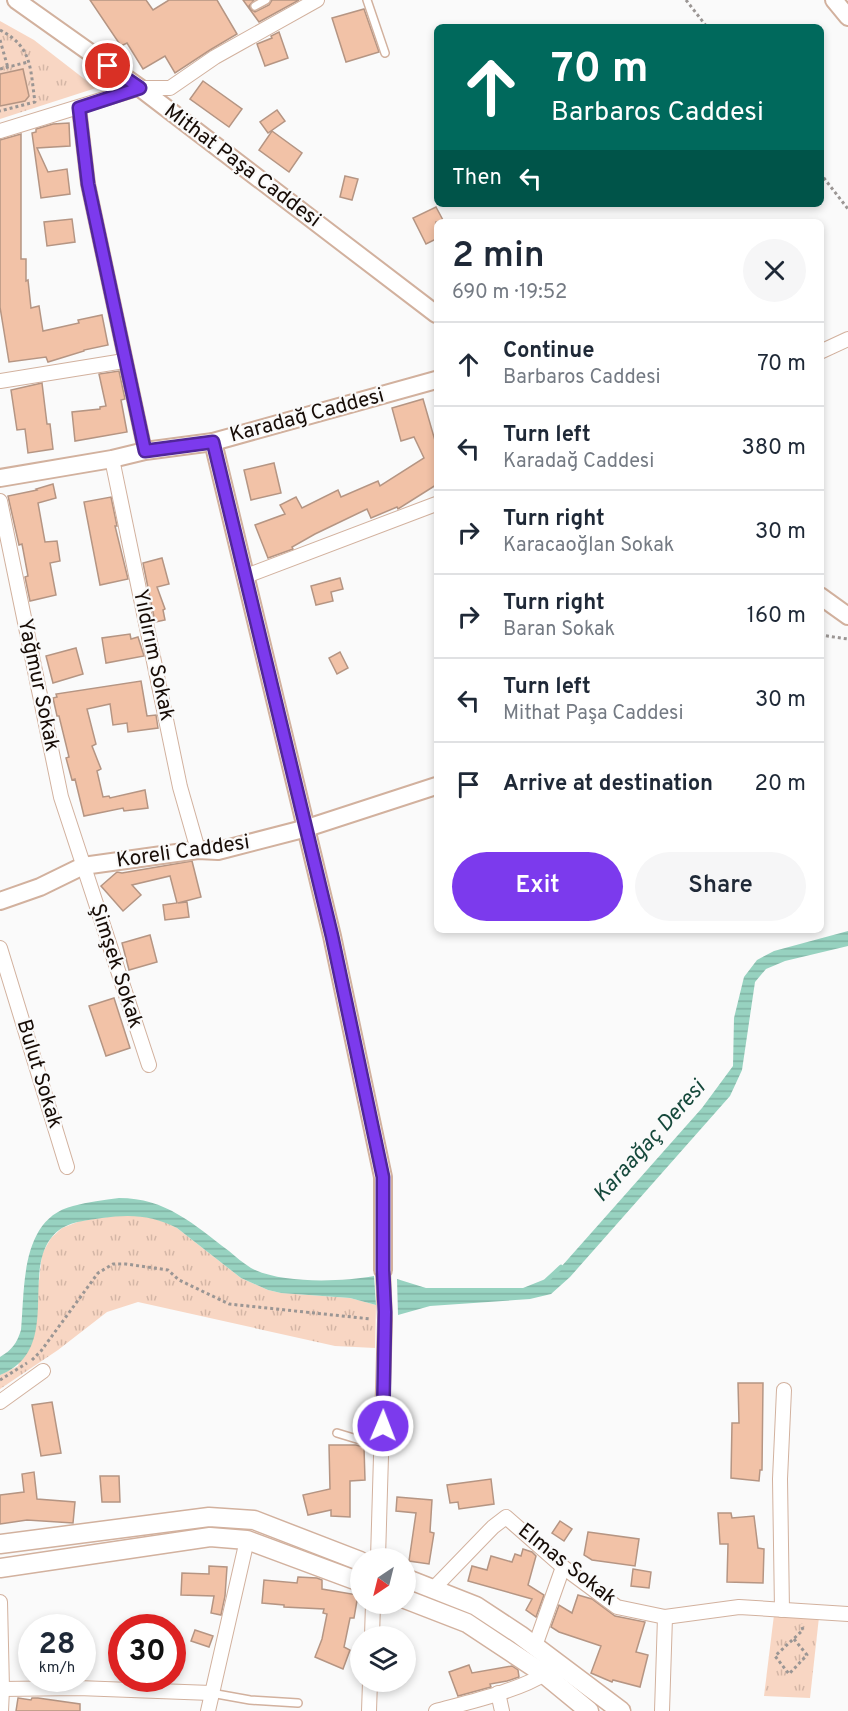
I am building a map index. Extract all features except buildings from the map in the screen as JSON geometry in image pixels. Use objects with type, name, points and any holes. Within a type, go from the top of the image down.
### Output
[{"type":"main road","points":[[0,1544],[209,1517],[254,1520],[350,1557]]},
{"type":"main road","points":[[0,1568],[210,1537],[247,1540],[350,1578]]},
{"type":"main road","points":[[416,1582],[476,1606],[536,1646],[621,1711]]},
{"type":"main road","points":[[416,1603],[467,1623],[544,1674],[589,1711]]},
{"type":"street","name":"Mithat Paşa Caddesi","points":[[16,0],[140,88],[434,312]]},
{"type":"street","points":[[0,131],[140,88],[170,88],[298,5],[317,0]]},
{"type":"street","points":[[834,0],[848,17]]},
{"type":"street","points":[[79,108],[88,184],[145,451]]},
{"type":"street","points":[[824,349],[848,339]]},
{"type":"street","points":[[0,381],[124,361]]},
{"type":"street","name":"Karadağ Caddesi","points":[[0,478],[112,459],[145,451],[213,442],[434,381]]},
{"type":"street","points":[[213,442],[332,936],[383,1177],[385,1316],[378,1548]]},
{"type":"street","name":"Yıldırım Sokak","points":[[112,459],[180,787],[198,850]]},
{"type":"street","name":"Yağmur Sokak","points":[[0,501],[61,797],[83,866]]},
{"type":"street","points":[[246,576],[434,505]]},
{"type":"street","points":[[824,599],[848,616]]},
{"type":"street","name":"Koreli Caddesi","points":[[0,901],[40,887],[83,866],[198,850],[218,851],[307,828],[434,787]]},
{"type":"street","name":"Şimşek Sokak","points":[[83,866],[149,1065]]},
{"type":"street","name":"Bulut Sokak","points":[[0,948],[67,1167]]},
{"type":"street","points":[[0,1402],[43,1371]]},
{"type":"street","points":[[782,1610],[780,1479],[784,1390]]},
{"type":"street","name":"Elmas Sokak","points":[[433,1589],[493,1527],[506,1517],[563,1567],[617,1607],[665,1617],[739,1608],[848,1614]]},
{"type":"street","points":[[208,1711],[247,1540]]},
{"type":"street","points":[[536,1646],[563,1567]]},
{"type":"street","points":[[0,1602],[1,1711]]},
{"type":"street","points":[[662,1711],[665,1617]]},
{"type":"street","points":[[436,1711],[498,1693],[544,1674]]},
{"type":"street","points":[[2,1689],[78,1688],[211,1693]]},
{"type":"street","points":[[369,1711],[370,1692]]},
{"type":"street","points":[[498,1693],[502,1711]]},
{"type":"lane","points":[[255,6],[266,0]]},
{"type":"lane","points":[[367,0],[385,53]]},
{"type":"lane","points":[[337,1434],[383,1447]]},
{"type":"lane","points":[[211,1693],[250,1700],[298,1703]]},
{"type":"path","points":[[686,0],[704,24]]},
{"type":"path","points":[[0,30],[22,46],[28,62],[35,102],[0,111]]},
{"type":"path","points":[[0,40],[8,68]]},
{"type":"path","points":[[0,69],[28,62]]},
{"type":"path","points":[[824,178],[848,209]]},
{"type":"path","points":[[824,636],[848,639]]},
{"type":"path","points":[[0,1380],[32,1360],[41,1351],[98,1273],[112,1264],[168,1270],[179,1280],[229,1304],[385,1316]]},
{"type":"path","points":[[794,1639],[807,1655],[789,1674],[775,1656],[803,1630],[798,1611]]},
{"type":"green space","points":[[0,21],[34,40],[96,88],[0,119]]},
{"type":"green space","points":[[121,1215],[150,1218],[177,1228],[241,1278],[268,1290],[350,1298],[376,1305],[375,1348],[335,1346],[138,1302],[107,1312],[58,1350],[0,1389],[0,1375],[18,1366],[39,1281],[42,1254],[51,1238],[62,1228],[80,1221]]},
{"type":"green space","points":[[774,1615],[819,1617],[810,1698],[764,1696]]},
{"type":"shaded area","points":[[848,931],[848,946],[785,961],[766,969],[755,982],[742,1070],[730,1096],[570,1277],[551,1294],[530,1299],[430,1306],[398,1315],[397,1279],[426,1288],[523,1288],[553,1276],[702,1108],[733,1066],[734,1018],[744,977],[757,960],[774,951]]},
{"type":"shaded area","points":[[119,1198],[151,1202],[178,1214],[248,1266],[264,1273],[278,1277],[311,1280],[345,1280],[374,1276],[376,1305],[350,1298],[268,1290],[241,1278],[177,1228],[159,1220],[122,1216],[82,1221],[62,1228],[48,1242],[41,1261],[37,1325],[31,1345],[20,1362],[0,1375],[0,1357],[14,1346],[21,1330],[25,1276],[34,1240],[43,1225],[56,1213],[73,1206]]},
{"type":"waterway","name":"Karaağaç Deresi","points":[[547,1280],[561,1267]]},
{"type":"route","points":[[108,66],[140,88],[79,108],[88,184],[145,451],[213,442],[332,936],[383,1177],[385,1312],[383,1426]]}]
